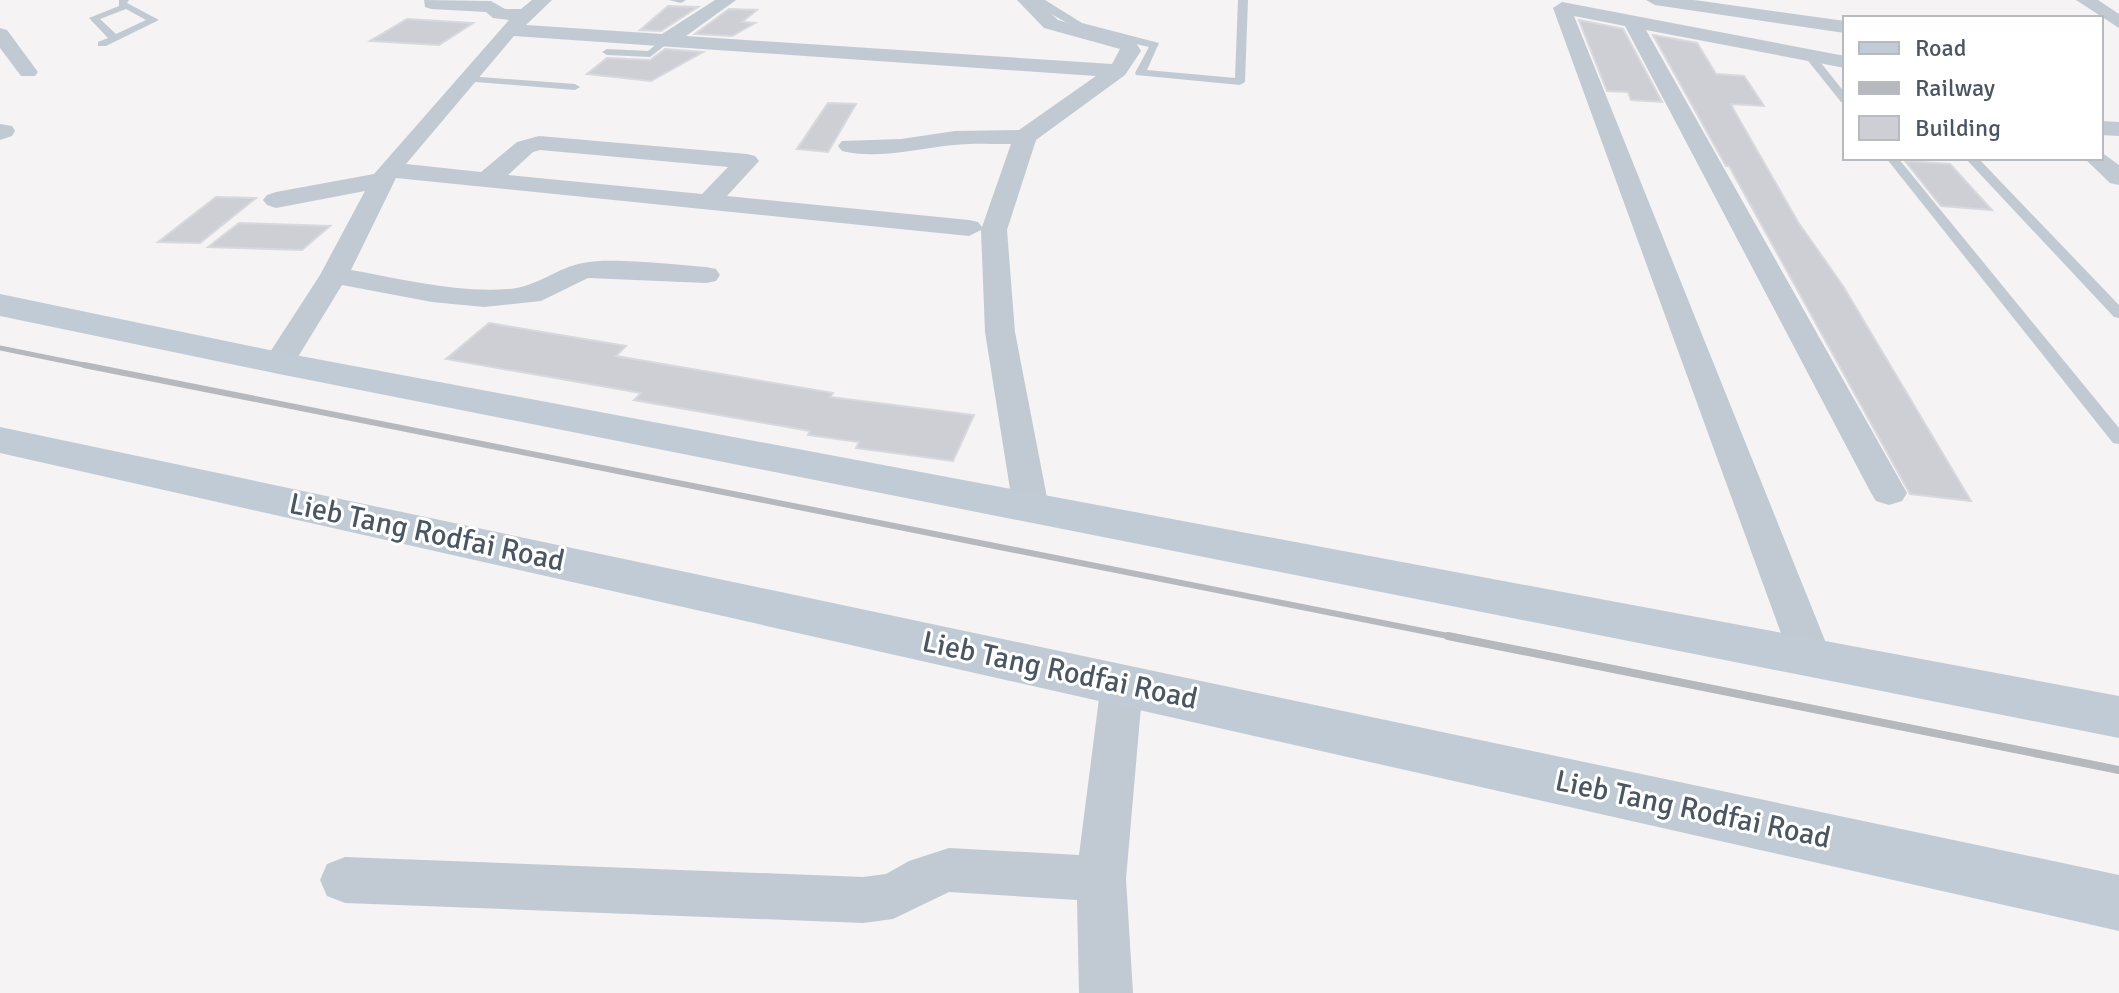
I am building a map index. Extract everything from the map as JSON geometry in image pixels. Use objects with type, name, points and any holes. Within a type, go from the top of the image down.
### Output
[{"type":"street","points":[[667,40],[727,0]]},
{"type":"street","points":[[1026,0],[1051,24],[1128,45],[1131,51],[1118,71],[1025,137],[994,230],[1000,332],[1031,508]]},
{"type":"street","points":[[1655,0],[1843,27]]},
{"type":"street","points":[[2085,0],[2119,22]]},
{"type":"street","points":[[431,3],[491,7],[500,14],[526,15],[667,40],[1118,71]]},
{"type":"street","points":[[1563,4],[1632,21],[1843,62]]},
{"type":"street","points":[[1563,4],[1811,658]]},
{"type":"street","points":[[279,363],[334,275],[385,175],[526,15]]},
{"type":"street","points":[[1632,21],[1889,493]]},
{"type":"street","points":[[0,34],[28,72]]},
{"type":"street","points":[[850,146],[901,146],[955,138],[1025,137]]},
{"type":"street","points":[[488,179],[525,147],[539,143],[747,161],[710,200]]},
{"type":"street","points":[[2098,160],[2119,178]]},
{"type":"street","points":[[276,200],[385,175],[488,179],[969,228]]},
{"type":"street","points":[[334,275],[456,295],[500,297],[543,291],[575,272],[587,270],[706,275]]},
{"type":"street","points":[[0,305],[279,363],[2119,717]]},
{"type":"street","name":"Lieb Tang Rodfai Road","points":[[0,440],[2119,903]]},
{"type":"street","points":[[1106,993],[1101,879],[1122,683]]},
{"type":"street","points":[[345,880],[863,900],[893,896],[927,877],[949,870],[1101,879]]},
{"type":"lane","points":[[674,0],[681,0]]},
{"type":"lane","points":[[1040,0],[1049,10],[1082,27],[1155,45],[1140,73],[1240,82],[1243,0]]},
{"type":"lane","points":[[102,44],[154,20],[154,18],[125,3],[94,18],[114,38]]},
{"type":"lane","points":[[607,52],[650,54],[667,40]]},
{"type":"lane","points":[[1809,55],[1843,98]]},
{"type":"lane","points":[[467,79],[575,87]]},
{"type":"lane","points":[[1894,160],[2119,439]]},
{"type":"lane","points":[[1973,160],[2119,314]]},
{"type":"building","points":[[668,6],[698,7],[661,31],[640,30]]},
{"type":"building","points":[[729,9],[757,10],[742,22],[755,23],[732,36],[695,34]]},
{"type":"building","points":[[407,19],[473,23],[439,45],[370,41]]},
{"type":"building","points":[[1579,20],[1623,29],[1662,102],[1631,100],[1628,92],[1607,91]]},
{"type":"building","points":[[1653,35],[1697,43],[1716,74],[1744,76],[1764,106],[1731,104],[1735,112],[1798,222],[1843,286],[1971,501],[1910,494]]},
{"type":"building","points":[[665,49],[703,52],[651,81],[587,74],[607,58],[650,60]]},
{"type":"building","points":[[828,103],[856,104],[828,152],[797,149]]},
{"type":"building","points":[[1905,161],[1950,164],[1992,210],[1941,206]]},
{"type":"building","points":[[216,197],[256,198],[200,243],[158,242]]},
{"type":"building","points":[[239,223],[330,226],[302,250],[208,247]]},
{"type":"building","points":[[489,323],[626,346],[616,356],[833,393],[830,397],[974,415],[953,461],[856,448],[859,442],[808,435],[810,431],[634,400],[641,393],[446,359]]},
{"type":"railway","points":[[0,348],[90,366]]},
{"type":"railway","points":[[84,365],[90,366]]},
{"type":"railway","points":[[90,366],[1458,638]]},
{"type":"railway","points":[[1448,636],[2119,770]]}]
